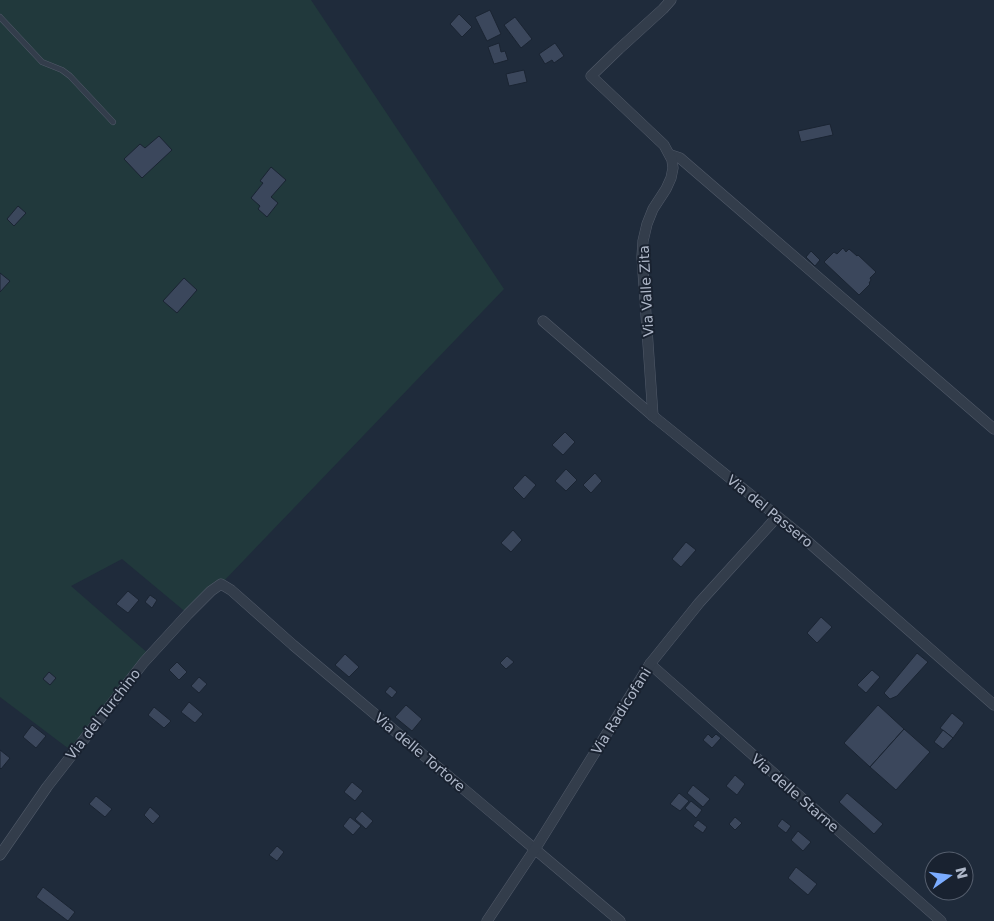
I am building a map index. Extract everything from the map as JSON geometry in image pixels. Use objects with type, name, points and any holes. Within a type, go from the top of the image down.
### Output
[{"type":"street","points":[[670,0],[663,9],[591,76],[664,145],[671,156],[680,158],[994,429]]},
{"type":"street","name":"Via Valle Zita","points":[[653,416],[642,257],[643,241],[653,209],[671,178],[673,168],[671,156]]},
{"type":"street","name":"Via del Passero","points":[[543,321],[653,416],[777,516],[994,705]]},
{"type":"street","name":"Via Radicofani","points":[[487,921],[535,849],[650,664],[699,603],[777,516]]},
{"type":"street","name":"Via delle Tortore","points":[[221,584],[231,590],[294,646],[620,921]]},
{"type":"street","name":"Via del Turchino","points":[[0,856],[46,786],[144,662],[194,608],[221,584]]},
{"type":"street","name":"Via delle Starne","points":[[650,664],[941,921]]},
{"type":"lane","points":[[0,17],[37,58],[70,76],[113,122]]},
{"type":"green space","points":[[0,0],[311,0],[504,289],[221,584],[188,614],[122,559],[71,586],[150,655],[73,752],[0,697]]},
{"type":"building","points":[[490,10],[501,34],[487,41],[475,17]]},
{"type":"building","points":[[459,14],[472,27],[462,37],[450,24]]},
{"type":"building","points":[[515,17],[532,39],[521,48],[504,25]]},
{"type":"building","points":[[499,43],[501,52],[505,51],[508,60],[494,64],[488,47]]},
{"type":"building","points":[[555,43],[564,56],[554,63],[552,60],[545,64],[539,54]]},
{"type":"building","points":[[524,70],[527,82],[509,86],[506,74]]},
{"type":"building","points":[[830,124],[833,135],[801,142],[798,131]]},
{"type":"building","points":[[159,136],[172,150],[142,178],[124,159],[140,144],[145,148]]},
{"type":"building","points":[[271,167],[286,180],[271,197],[278,203],[267,217],[258,209],[260,206],[251,198],[263,183],[260,181]]},
{"type":"building","points":[[18,206],[26,213],[14,226],[7,219]]},
{"type":"building","points":[[843,248],[846,252],[849,249],[858,255],[876,272],[870,278],[870,284],[859,295],[824,262],[834,252],[837,254]]},
{"type":"building","points":[[811,251],[820,260],[815,266],[806,257]]},
{"type":"building","points":[[0,273],[10,281],[0,292]]},
{"type":"building","points":[[184,278],[197,290],[177,313],[163,301]]},
{"type":"building","points":[[565,432],[575,442],[563,455],[552,445]]},
{"type":"building","points":[[566,469],[577,480],[566,491],[555,481]]},
{"type":"building","points":[[595,473],[602,481],[591,493],[583,485]]},
{"type":"building","points":[[525,475],[536,485],[524,499],[513,488]]},
{"type":"building","points":[[513,530],[522,540],[511,552],[501,543]]},
{"type":"building","points":[[686,542],[696,550],[681,567],[672,559]]},
{"type":"building","points":[[128,591],[139,600],[128,613],[116,604]]},
{"type":"building","points":[[150,595],[157,600],[152,608],[145,602]]},
{"type":"building","points":[[821,617],[832,627],[817,643],[807,633]]},
{"type":"building","points":[[917,653],[928,662],[897,696],[890,699],[884,693]]},
{"type":"building","points":[[345,654],[359,667],[349,677],[335,665]]},
{"type":"building","points":[[507,656],[514,662],[506,669],[500,663]]},
{"type":"building","points":[[177,662],[187,672],[179,680],[169,670]]},
{"type":"building","points":[[872,670],[880,677],[866,693],[857,685]]},
{"type":"building","points":[[49,672],[56,678],[50,685],[43,679]]},
{"type":"building","points":[[199,677],[207,684],[199,693],[191,686]]},
{"type":"building","points":[[390,686],[397,692],[392,698],[385,692]]},
{"type":"building","points":[[189,702],[203,714],[195,723],[181,712]]},
{"type":"building","points":[[406,705],[422,719],[412,731],[395,717]]},
{"type":"building","points":[[878,705],[904,729],[870,767],[844,743]]},
{"type":"building","points":[[154,707],[171,721],[164,728],[148,715]]},
{"type":"building","points":[[952,713],[964,723],[953,738],[940,728]]},
{"type":"building","points":[[32,725],[46,736],[36,748],[23,737]]},
{"type":"building","points":[[904,729],[930,752],[896,790],[870,767]]},
{"type":"building","points":[[943,730],[953,738],[943,749],[934,742]]},
{"type":"building","points":[[708,734],[712,738],[716,734],[721,738],[712,748],[703,740]]},
{"type":"building","points":[[0,750],[10,758],[1,769],[0,768]]},
{"type":"building","points":[[735,775],[745,784],[737,795],[726,786]]},
{"type":"building","points":[[352,782],[363,791],[355,801],[344,792]]},
{"type":"building","points":[[693,785],[710,799],[703,807],[687,793]]},
{"type":"building","points":[[679,793],[689,801],[680,811],[670,804]]},
{"type":"building","points":[[847,793],[883,824],[874,834],[839,802]]},
{"type":"building","points":[[96,796],[112,809],[105,817],[89,804]]},
{"type":"building","points":[[691,801],[702,810],[696,818],[685,808]]},
{"type":"building","points":[[150,807],[160,816],[153,824],[144,815]]},
{"type":"building","points":[[362,811],[373,821],[366,829],[355,819]]},
{"type":"building","points":[[350,817],[361,826],[353,835],[343,826]]},
{"type":"building","points":[[735,817],[742,823],[735,830],[729,824]]},
{"type":"building","points":[[782,819],[791,826],[786,833],[777,826]]},
{"type":"building","points":[[698,820],[707,827],[703,833],[693,826]]},
{"type":"building","points":[[798,831],[811,842],[803,851],[791,840]]},
{"type":"building","points":[[277,846],[284,852],[277,861],[269,855]]},
{"type":"building","points":[[796,867],[817,884],[808,895],[788,878]]},
{"type":"building","points":[[43,887],[75,912],[68,921],[36,897]]}]
